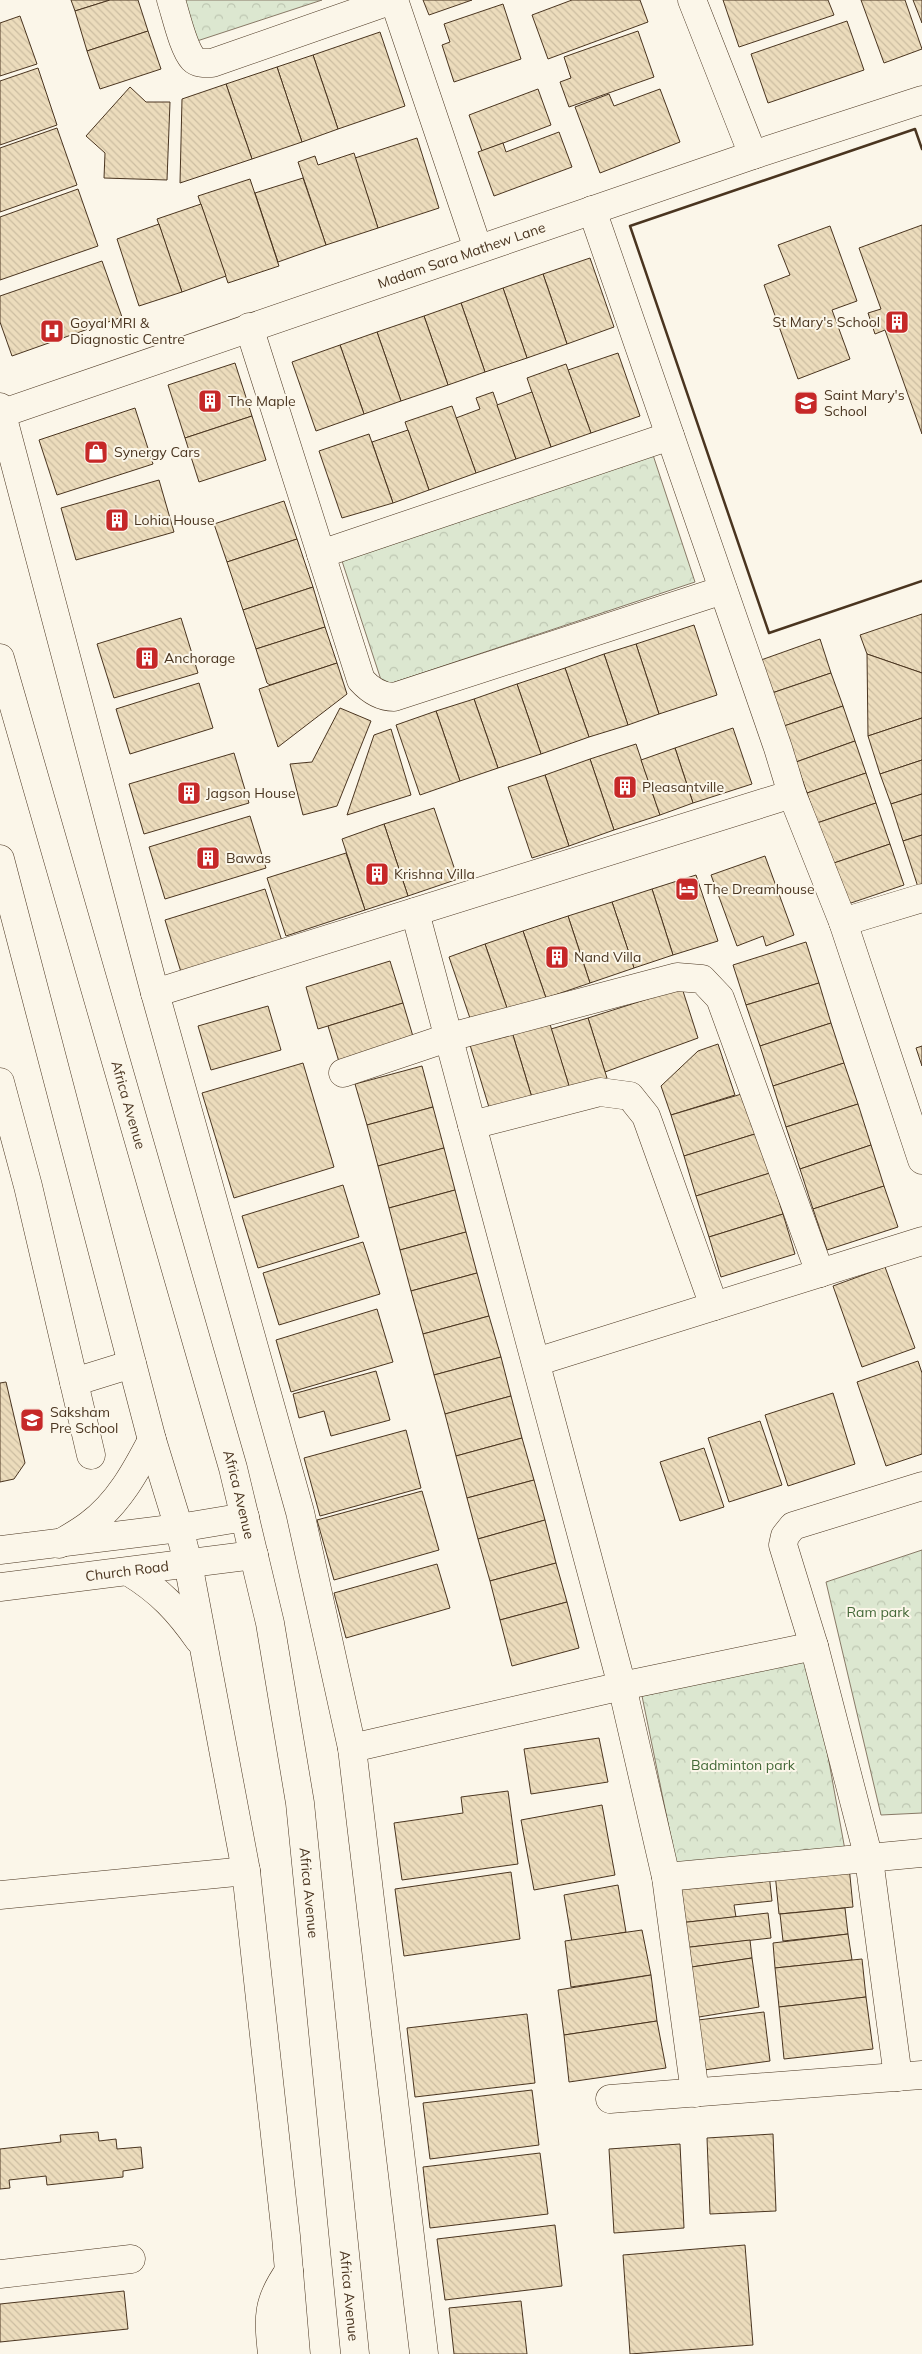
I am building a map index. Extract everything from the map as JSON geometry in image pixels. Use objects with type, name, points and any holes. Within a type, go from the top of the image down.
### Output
[{"type":"street","points":[[171,0],[188,50],[194,60],[201,63],[212,63],[393,0],[478,249]]},
{"type":"street","points":[[692,0],[753,155]]},
{"type":"street","name":"Madam Sara Mathew Lane","points":[[1,411],[753,155],[922,100]]},
{"type":"street","points":[[592,210],[778,748],[792,794],[843,922],[917,1129],[922,1160]]},
{"type":"street","points":[[249,327],[361,680],[367,687],[384,697],[394,697],[723,590]]},
{"type":"street","points":[[1,411],[155,993],[300,1512],[352,1748],[424,2354]]},
{"type":"street","points":[[321,554],[670,436]]},
{"type":"street","name":"Africa Avenue","points":[[0,658],[233,1468],[270,1623],[300,1803],[355,2354]]},
{"type":"street","points":[[155,993],[792,794]]},
{"type":"street","points":[[0,859],[152,1440],[188,1563],[246,1871],[289,2271],[296,2354]]},
{"type":"street","points":[[843,922],[922,898]]},
{"type":"street","points":[[415,912],[450,1037],[622,1686],[666,1877],[695,2093]]},
{"type":"street","points":[[343,1073],[450,1037],[677,977],[702,979],[720,998],[820,1273]]},
{"type":"street","points":[[0,1082],[28,1186],[91,1455]]},
{"type":"street","points":[[472,1125],[600,1092],[630,1096],[646,1116],[714,1306]]},
{"type":"street","points":[[536,1362],[922,1241]]},
{"type":"street","points":[[74,1382],[132,1364]]},
{"type":"street","points":[[59,1544],[90,1525],[116,1500],[136,1471],[152,1440]]},
{"type":"street","points":[[610,2099],[910,2076],[869,1859],[814,1646],[784,1555],[783,1545],[792,1526],[922,1486]]},
{"type":"street","points":[[0,1550],[179,1528],[245,1517]]},
{"type":"street","name":"Church Road","points":[[0,1587],[254,1555]]},
{"type":"street","points":[[129,1572],[153,1587],[181,1614],[204,1647]]},
{"type":"street","points":[[352,1748],[622,1686],[814,1646]]},
{"type":"street","points":[[666,1877],[922,1853]]},
{"type":"street","points":[[0,1895],[246,1871]]},
{"type":"street","points":[[0,2274],[131,2258]]},
{"type":"street","points":[[272,2354],[269,2329],[272,2300],[276,2290],[289,2271]]},
{"type":"green space","points":[[184,0],[322,0],[197,41]]},
{"type":"green space","points":[[653,455],[695,582],[383,686],[341,558]]},
{"type":"green space","name":"Ram park","points":[[922,1550],[922,1813],[881,1815],[826,1582]]},
{"type":"green space","name":"Badminton park","points":[[810,1657],[845,1850],[677,1867],[642,1696]]},
{"type":"building","points":[[71,0],[110,0],[75,11]]},
{"type":"building","points":[[110,0],[138,0],[148,31],[87,51],[75,11]]},
{"type":"building","points":[[423,0],[472,0],[429,15]]},
{"type":"building","points":[[572,0],[640,0],[648,22],[548,59],[532,15]]},
{"type":"building","points":[[723,0],[828,0],[834,15],[739,47]]},
{"type":"building","points":[[861,0],[905,0],[922,49],[884,63]]},
{"type":"building","points":[[913,0],[922,0],[922,23]]},
{"type":"building","points":[[503,4],[521,59],[454,82],[442,45],[450,42],[444,24]]},
{"type":"building","points":[[20,16],[37,64],[0,76],[0,23]]},
{"type":"building","points":[[847,21],[864,70],[768,103],[751,54]]},
{"type":"building","points":[[148,31],[161,69],[100,89],[87,51]]},
{"type":"building","points":[[638,31],[654,77],[569,107],[560,82],[571,78],[564,57]]},
{"type":"building","points":[[380,32],[405,106],[338,129],[313,55]]},
{"type":"building","points":[[313,55],[338,129],[302,142],[277,67]]},
{"type":"building","points":[[277,67],[302,142],[252,159],[226,84]]},
{"type":"building","points":[[38,68],[57,125],[0,145],[0,81]]},
{"type":"building","points":[[226,84],[252,159],[180,183],[182,99]]},
{"type":"building","points":[[130,87],[146,102],[170,102],[167,180],[104,178],[105,153],[86,136]]},
{"type":"building","points":[[538,89],[551,125],[482,151],[469,115]]},
{"type":"building","points":[[660,89],[680,142],[600,173],[575,107],[609,94],[614,106]]},
{"type":"building","points":[[57,128],[77,185],[0,212],[0,148]]},
{"type":"building","points":[[559,132],[572,167],[494,196],[478,152],[503,143],[506,152]]},
{"type":"building","points":[[417,138],[439,208],[378,228],[355,158]]},
{"type":"building","points":[[354,153],[378,228],[326,245],[298,162],[315,156],[318,165]]},
{"type":"building","points":[[303,178],[326,245],[278,262],[255,193]]},
{"type":"building","points":[[250,179],[279,266],[228,283],[198,196]]},
{"type":"building","points":[[78,189],[98,246],[0,280],[0,217]]},
{"type":"building","points":[[201,204],[226,276],[182,292],[157,219]]},
{"type":"building","points":[[159,224],[182,292],[139,306],[117,239]]},
{"type":"building","name":"St Mary's School","points":[[922,225],[922,434],[885,330],[875,334],[868,313],[881,309],[859,248]]},
{"type":"building","points":[[830,226],[857,301],[832,310],[850,359],[798,379],[764,285],[790,275],[778,245]]},
{"type":"building","points":[[590,258],[614,327],[567,344],[543,274]]},
{"type":"building","points":[[102,261],[122,317],[12,356],[0,322],[0,296]]},
{"type":"building","points":[[543,274],[567,344],[527,358],[503,288]]},
{"type":"building","points":[[503,288],[527,358],[485,372],[461,303]]},
{"type":"building","points":[[461,303],[485,372],[448,385],[424,316]]},
{"type":"building","points":[[424,316],[448,385],[401,401],[377,332]]},
{"type":"building","points":[[377,332],[401,401],[364,414],[340,345]]},
{"type":"building","points":[[340,345],[364,414],[316,431],[292,362]]},
{"type":"building","points":[[618,353],[640,416],[591,433],[568,370]]},
{"type":"building","name":"The Maple","points":[[235,363],[252,416],[185,438],[168,385]]},
{"type":"building","points":[[566,364],[591,433],[551,447],[527,378]]},
{"type":"building","points":[[493,392],[516,459],[476,473],[456,418],[480,409],[476,398]]},
{"type":"building","points":[[532,392],[551,447],[516,459],[497,405]]},
{"type":"building","points":[[452,406],[476,473],[429,490],[405,422]]},
{"type":"building","name":"Synergy Cars","points":[[135,408],[153,464],[57,495],[39,440]]},
{"type":"building","points":[[252,416],[266,460],[199,482],[185,438]]},
{"type":"building","points":[[408,430],[429,490],[393,503],[372,442]]},
{"type":"building","points":[[369,434],[393,503],[342,518],[319,451]]},
{"type":"building","name":"Lohia House","points":[[159,480],[174,532],[76,560],[61,508]]},
{"type":"building","points":[[284,501],[297,539],[227,562],[214,524]]},
{"type":"building","points":[[297,539],[313,587],[243,610],[227,562]]},
{"type":"building","points":[[313,587],[325,627],[256,649],[243,610]]},
{"type":"building","points":[[922,614],[922,673],[867,654],[860,635]]},
{"type":"building","name":"Anchorage","points":[[181,618],[198,673],[114,698],[97,644]]},
{"type":"building","points":[[694,625],[717,695],[659,714],[636,644]]},
{"type":"building","points":[[325,627],[337,663],[270,685],[267,683],[256,649]]},
{"type":"building","points":[[820,639],[831,673],[772,693],[761,660]]},
{"type":"building","points":[[636,644],[659,714],[628,725],[604,654]]},
{"type":"building","points":[[604,654],[628,725],[589,737],[565,668]]},
{"type":"building","points":[[867,654],[922,673],[922,718],[868,736]]},
{"type":"building","points":[[337,663],[347,694],[278,747],[259,689]]},
{"type":"building","points":[[565,668],[589,737],[541,754],[517,684]]},
{"type":"building","points":[[831,673],[843,706],[784,726],[772,693]]},
{"type":"building","points":[[199,683],[213,728],[130,754],[116,709]]},
{"type":"building","points":[[517,684],[541,754],[498,768],[474,699]]},
{"type":"building","points":[[474,699],[498,768],[460,781],[436,711]]},
{"type":"building","points":[[843,706],[855,741],[796,762],[784,726]]},
{"type":"building","points":[[340,708],[371,721],[337,806],[303,815],[290,764],[312,762]]},
{"type":"building","points":[[436,711],[460,781],[420,795],[396,725]]},
{"type":"building","points":[[922,718],[922,760],[880,774],[868,736]]},
{"type":"building","points":[[733,728],[752,784],[693,803],[675,748]]},
{"type":"building","points":[[391,729],[411,795],[347,815],[374,735]]},
{"type":"building","points":[[855,741],[866,773],[807,793],[796,762]]},
{"type":"building","name":"Pleasantville","points":[[636,744],[660,815],[614,830],[590,759]]},
{"type":"building","points":[[675,748],[693,803],[660,815],[641,760]]},
{"type":"building","name":"Jagson House","points":[[234,753],[249,803],[144,834],[129,784]]},
{"type":"building","points":[[590,759],[614,830],[569,846],[545,775]]},
{"type":"building","points":[[922,760],[922,794],[891,804],[880,774]]},
{"type":"building","points":[[866,773],[876,803],[817,823],[807,793]]},
{"type":"building","points":[[545,775],[569,846],[532,858],[508,787]]},
{"type":"building","points":[[922,794],[922,835],[903,841],[891,804]]},
{"type":"building","points":[[876,803],[890,844],[831,864],[817,823]]},
{"type":"building","points":[[434,808],[458,879],[408,896],[384,824]]},
{"type":"building","name":"Bawas","points":[[250,816],[266,868],[165,899],[149,847]]},
{"type":"building","name":"Krishna Villa","points":[[384,824],[408,896],[365,910],[342,839]]},
{"type":"building","points":[[922,835],[922,886],[918,887],[903,841]]},
{"type":"building","points":[[890,844],[904,885],[845,905],[831,864]]},
{"type":"building","points":[[346,853],[365,910],[286,936],[267,878]]},
{"type":"building","points":[[765,856],[794,935],[766,946],[763,936],[737,946],[711,875]]},
{"type":"building","points":[[696,875],[718,941],[673,955],[652,889]]},
{"type":"building","points":[[265,889],[282,941],[181,972],[165,920]]},
{"type":"building","points":[[652,889],[673,955],[634,968],[612,902]]},
{"type":"building","points":[[612,902],[634,968],[590,983],[568,916]]},
{"type":"building","name":"Nand Villa","points":[[568,916],[590,983],[546,998],[523,931]]},
{"type":"building","points":[[523,931],[546,998],[508,1011],[485,944]]},
{"type":"building","points":[[806,942],[819,983],[746,1005],[733,965]]},
{"type":"building","points":[[485,944],[508,1011],[472,1024],[449,957]]},
{"type":"building","points":[[390,961],[403,1003],[318,1029],[306,987]]},
{"type":"building","points":[[819,983],[831,1023],[760,1046],[746,1005]]},
{"type":"building","points":[[682,988],[698,1038],[605,1072],[588,1018]]},
{"type":"building","points":[[403,1003],[415,1043],[340,1065],[328,1026]]},
{"type":"building","points":[[268,1006],[281,1050],[211,1070],[198,1026]]},
{"type":"building","points":[[588,1018],[607,1078],[570,1089],[551,1029]]},
{"type":"building","points":[[549,1021],[570,1089],[533,1101],[512,1032]]},
{"type":"building","points":[[831,1023],[844,1063],[773,1086],[760,1046]]},
{"type":"building","points":[[512,1032],[533,1101],[491,1114],[470,1045]]},
{"type":"building","points":[[718,1044],[735,1095],[671,1115],[661,1086],[698,1051]]},
{"type":"building","points":[[922,1046],[922,1066],[916,1048]]},
{"type":"building","points":[[303,1063],[334,1167],[234,1198],[202,1093]]},
{"type":"building","points":[[844,1063],[858,1104],[786,1127],[773,1086]]},
{"type":"building","points":[[422,1066],[433,1107],[367,1125],[355,1084]]},
{"type":"building","points":[[745,1093],[758,1133],[684,1156],[671,1115]]},
{"type":"building","points":[[858,1104],[871,1145],[800,1169],[786,1127]]},
{"type":"building","points":[[433,1107],[444,1148],[378,1166],[367,1125]]},
{"type":"building","points":[[758,1133],[770,1173],[696,1196],[684,1156]]},
{"type":"building","points":[[871,1145],[884,1186],[813,1209],[800,1169]]},
{"type":"building","points":[[444,1148],[455,1190],[389,1208],[378,1166]]},
{"type":"building","points":[[770,1173],[783,1214],[709,1237],[696,1196]]},
{"type":"building","points":[[343,1185],[359,1237],[258,1268],[242,1216]]},
{"type":"building","points":[[884,1186],[898,1227],[827,1250],[813,1209]]},
{"type":"building","points":[[455,1190],[466,1232],[400,1250],[389,1208]]},
{"type":"building","points":[[783,1214],[795,1254],[721,1277],[709,1237]]},
{"type":"building","points":[[466,1232],[477,1273],[411,1291],[400,1250]]},
{"type":"building","points":[[363,1242],[380,1294],[279,1325],[263,1273]]},
{"type":"building","points":[[885,1267],[915,1348],[862,1367],[833,1286]]},
{"type":"building","points":[[477,1273],[489,1316],[423,1334],[411,1291]]},
{"type":"building","points":[[377,1309],[393,1362],[291,1392],[276,1340]]},
{"type":"building","points":[[489,1316],[501,1357],[434,1375],[423,1334]]},
{"type":"building","points":[[501,1357],[511,1396],[445,1414],[434,1375]]},
{"type":"building","points":[[918,1361],[922,1373],[922,1454],[886,1466],[857,1382]]},
{"type":"building","points":[[376,1371],[390,1420],[331,1436],[324,1411],[299,1418],[293,1394]]},
{"type":"building","points":[[6,1382],[25,1463],[14,1479],[0,1482],[0,1383]]},
{"type":"building","points":[[833,1393],[855,1464],[788,1486],[765,1415]]},
{"type":"building","points":[[511,1396],[522,1438],[456,1456],[445,1414]]},
{"type":"building","points":[[760,1421],[782,1485],[729,1502],[708,1438]]},
{"type":"building","points":[[406,1430],[421,1488],[320,1516],[304,1458]]},
{"type":"building","points":[[522,1438],[534,1480],[467,1498],[456,1456]]},
{"type":"building","points":[[704,1448],[724,1507],[680,1521],[660,1462]]},
{"type":"building","points":[[534,1480],[545,1520],[478,1539],[467,1498]]},
{"type":"building","points":[[422,1491],[439,1550],[334,1580],[317,1520]]},
{"type":"building","points":[[545,1520],[556,1563],[490,1581],[478,1539]]},
{"type":"building","points":[[556,1563],[567,1602],[500,1620],[490,1581]]},
{"type":"building","points":[[437,1564],[450,1608],[346,1638],[334,1593]]},
{"type":"building","points":[[567,1602],[579,1648],[512,1666],[500,1620]]},
{"type":"building","points":[[599,1738],[608,1782],[531,1794],[524,1749]]},
{"type":"building","points":[[508,1791],[518,1864],[402,1880],[394,1823],[463,1813],[461,1797]]},
{"type":"building","points":[[602,1805],[615,1875],[534,1890],[521,1820]]},
{"type":"building","points":[[849,1866],[853,1907],[779,1914],[775,1873]]},
{"type":"building","points":[[511,1872],[520,1939],[404,1956],[395,1889]]},
{"type":"building","points":[[769,1874],[772,1901],[734,1905],[736,1917],[679,1923],[673,1884]]},
{"type":"building","points":[[618,1885],[626,1932],[572,1942],[564,1895]]},
{"type":"building","points":[[845,1908],[848,1934],[783,1941],[780,1914]]},
{"type":"building","points":[[768,1913],[771,1938],[682,1948],[679,1923]]},
{"type":"building","points":[[642,1930],[651,1975],[571,1987],[565,1941]]},
{"type":"building","points":[[848,1934],[852,1960],[775,1968],[773,1943]]},
{"type":"building","points":[[750,1940],[752,1958],[685,1968],[682,1948]]},
{"type":"building","points":[[752,1958],[759,2007],[693,2018],[685,1968]]},
{"type":"building","points":[[862,1959],[866,1997],[779,2007],[775,1968]]},
{"type":"building","points":[[651,1975],[657,2021],[564,2035],[558,1990]]},
{"type":"building","points":[[866,1997],[873,2049],[784,2059],[779,2007]]},
{"type":"building","points":[[764,2012],[770,2061],[704,2070],[698,2020]]},
{"type":"building","points":[[527,2014],[535,2083],[415,2097],[407,2028]]},
{"type":"building","points":[[657,2021],[666,2068],[569,2082],[564,2035]]},
{"type":"building","points":[[532,2090],[539,2145],[430,2159],[423,2103]]},
{"type":"building","points":[[98,2132],[99,2141],[116,2139],[117,2149],[141,2147],[143,2168],[123,2171],[123,2177],[47,2185],[46,2176],[9,2180],[10,2188],[0,2189],[0,2149],[61,2142],[60,2135]]},
{"type":"building","points":[[773,2134],[776,2211],[710,2214],[707,2138]]},
{"type":"building","points":[[680,2144],[684,2228],[614,2233],[609,2149]]},
{"type":"building","points":[[540,2153],[548,2214],[430,2228],[423,2167]]},
{"type":"building","points":[[555,2225],[562,2286],[445,2300],[437,2239]]},
{"type":"building","points":[[745,2245],[753,2345],[630,2354],[623,2255]]},
{"type":"building","points":[[124,2291],[128,2329],[0,2342],[0,2304]]},
{"type":"building","points":[[521,2301],[527,2354],[454,2354],[449,2308]]},
{"type":"wall","points":[[922,149],[915,129],[630,226],[769,633],[922,581]]},
{"type":"place","name":"St Mary's School","points":[[897,322]]},
{"type":"place","name":"Goyal MRI & Diagnostic Centre","points":[[52,331]]},
{"type":"place","name":"The Maple","points":[[210,401]]},
{"type":"place","name":"Saint Mary's School","points":[[806,403]]},
{"type":"place","name":"Synergy Cars","points":[[96,452]]},
{"type":"place","name":"Lohia House","points":[[117,520]]},
{"type":"place","name":"Anchorage","points":[[147,658]]},
{"type":"place","name":"Pleasantville","points":[[625,787]]},
{"type":"place","name":"Jagson House","points":[[189,793]]},
{"type":"place","name":"Bawas","points":[[208,858]]},
{"type":"place","name":"Krishna Villa","points":[[377,874]]},
{"type":"place","name":"The Dreamhouse","points":[[687,889]]},
{"type":"place","name":"Nand Villa","points":[[557,957]]},
{"type":"place","name":"Saksham Pre School","points":[[32,1420]]}]
